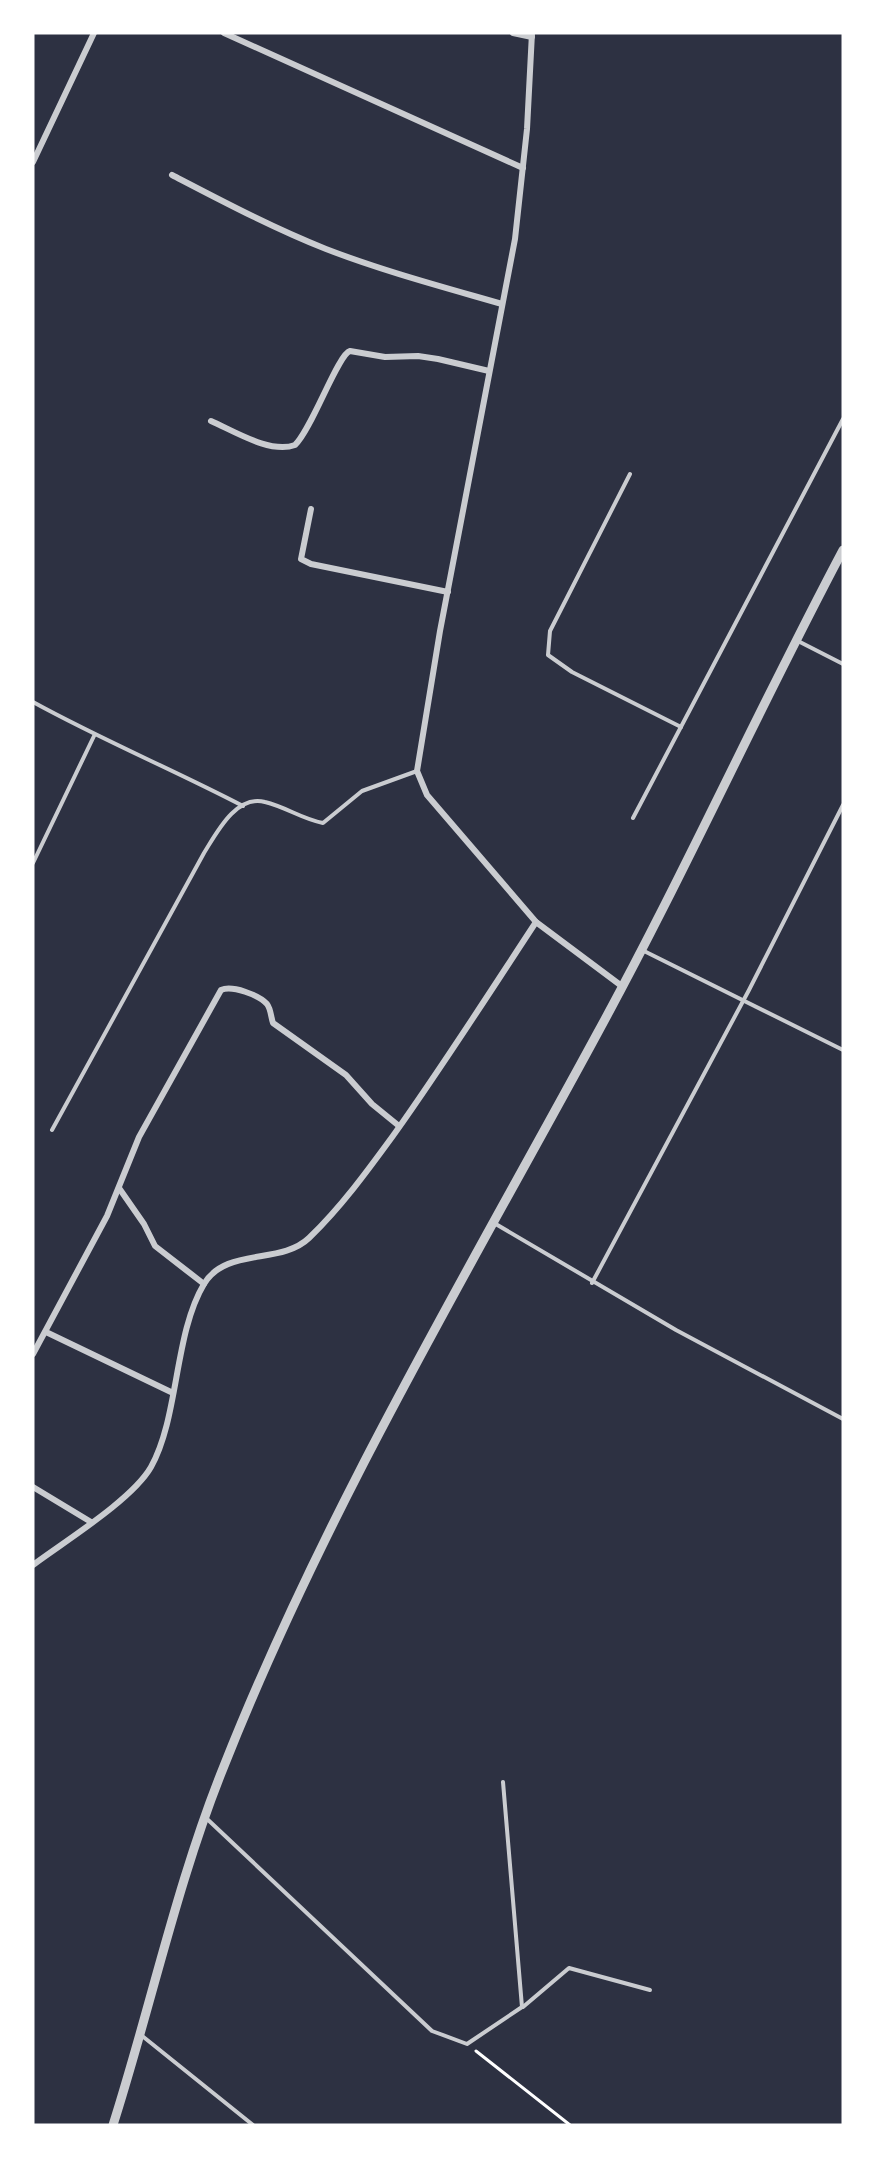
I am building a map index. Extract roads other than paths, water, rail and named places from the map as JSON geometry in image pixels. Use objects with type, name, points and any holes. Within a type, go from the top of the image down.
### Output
[{"type":"street","points":[[33,162],[94,33]]},
{"type":"street","points":[[224,33],[523,168]]},
{"type":"street","points":[[513,33],[532,35],[523,168],[515,239],[448,592],[417,771],[428,795],[536,922],[623,987]]},
{"type":"street","points":[[172,175],[265,223],[325,249],[404,276],[502,304]]},
{"type":"street","points":[[211,421],[263,443],[290,447],[296,445],[327,392],[342,357],[350,351],[385,357],[438,358],[489,370]]},
{"type":"street","points":[[311,509],[301,559],[311,564],[448,592]]},
{"type":"street","points":[[113,2125],[205,1817],[283,1624],[361,1468],[623,987],[795,640],[843,550]]},
{"type":"street","points":[[33,1565],[131,1491],[151,1467],[160,1443],[191,1317],[204,1284],[217,1269],[248,1258],[284,1251],[307,1240],[348,1197],[399,1126],[536,922]]},
{"type":"street","points":[[33,1354],[119,1188],[139,1137],[218,994],[226,988],[264,1002],[269,1006],[273,1023],[346,1075],[372,1104],[399,1126]]},
{"type":"street","points":[[119,1188],[144,1224],[155,1246],[204,1284]]},
{"type":"street","points":[[46,1332],[173,1393]]},
{"type":"street","points":[[33,1487],[91,1522]]},
{"type":"lane","points":[[633,818],[843,419]]},
{"type":"lane","points":[[630,474],[550,631],[548,655],[572,672],[681,727]]},
{"type":"lane","points":[[795,640],[843,664]]},
{"type":"lane","points":[[33,702],[94,736],[243,806]]},
{"type":"lane","points":[[33,863],[94,736]]},
{"type":"lane","points":[[52,1130],[204,853],[227,817],[251,802],[264,801],[309,820],[323,823],[331,820],[362,791],[417,771]]},
{"type":"lane","points":[[592,1283],[743,1001],[843,805]]},
{"type":"lane","points":[[641,949],[843,1050]]},
{"type":"lane","points":[[493,1223],[592,1283],[843,1419]]},
{"type":"lane","points":[[503,1782],[522,2007]]},
{"type":"lane","points":[[205,1817],[432,2031],[467,2044],[522,2007],[569,1968],[650,1990]]},
{"type":"lane","points":[[141,2035],[253,2125]]}]
